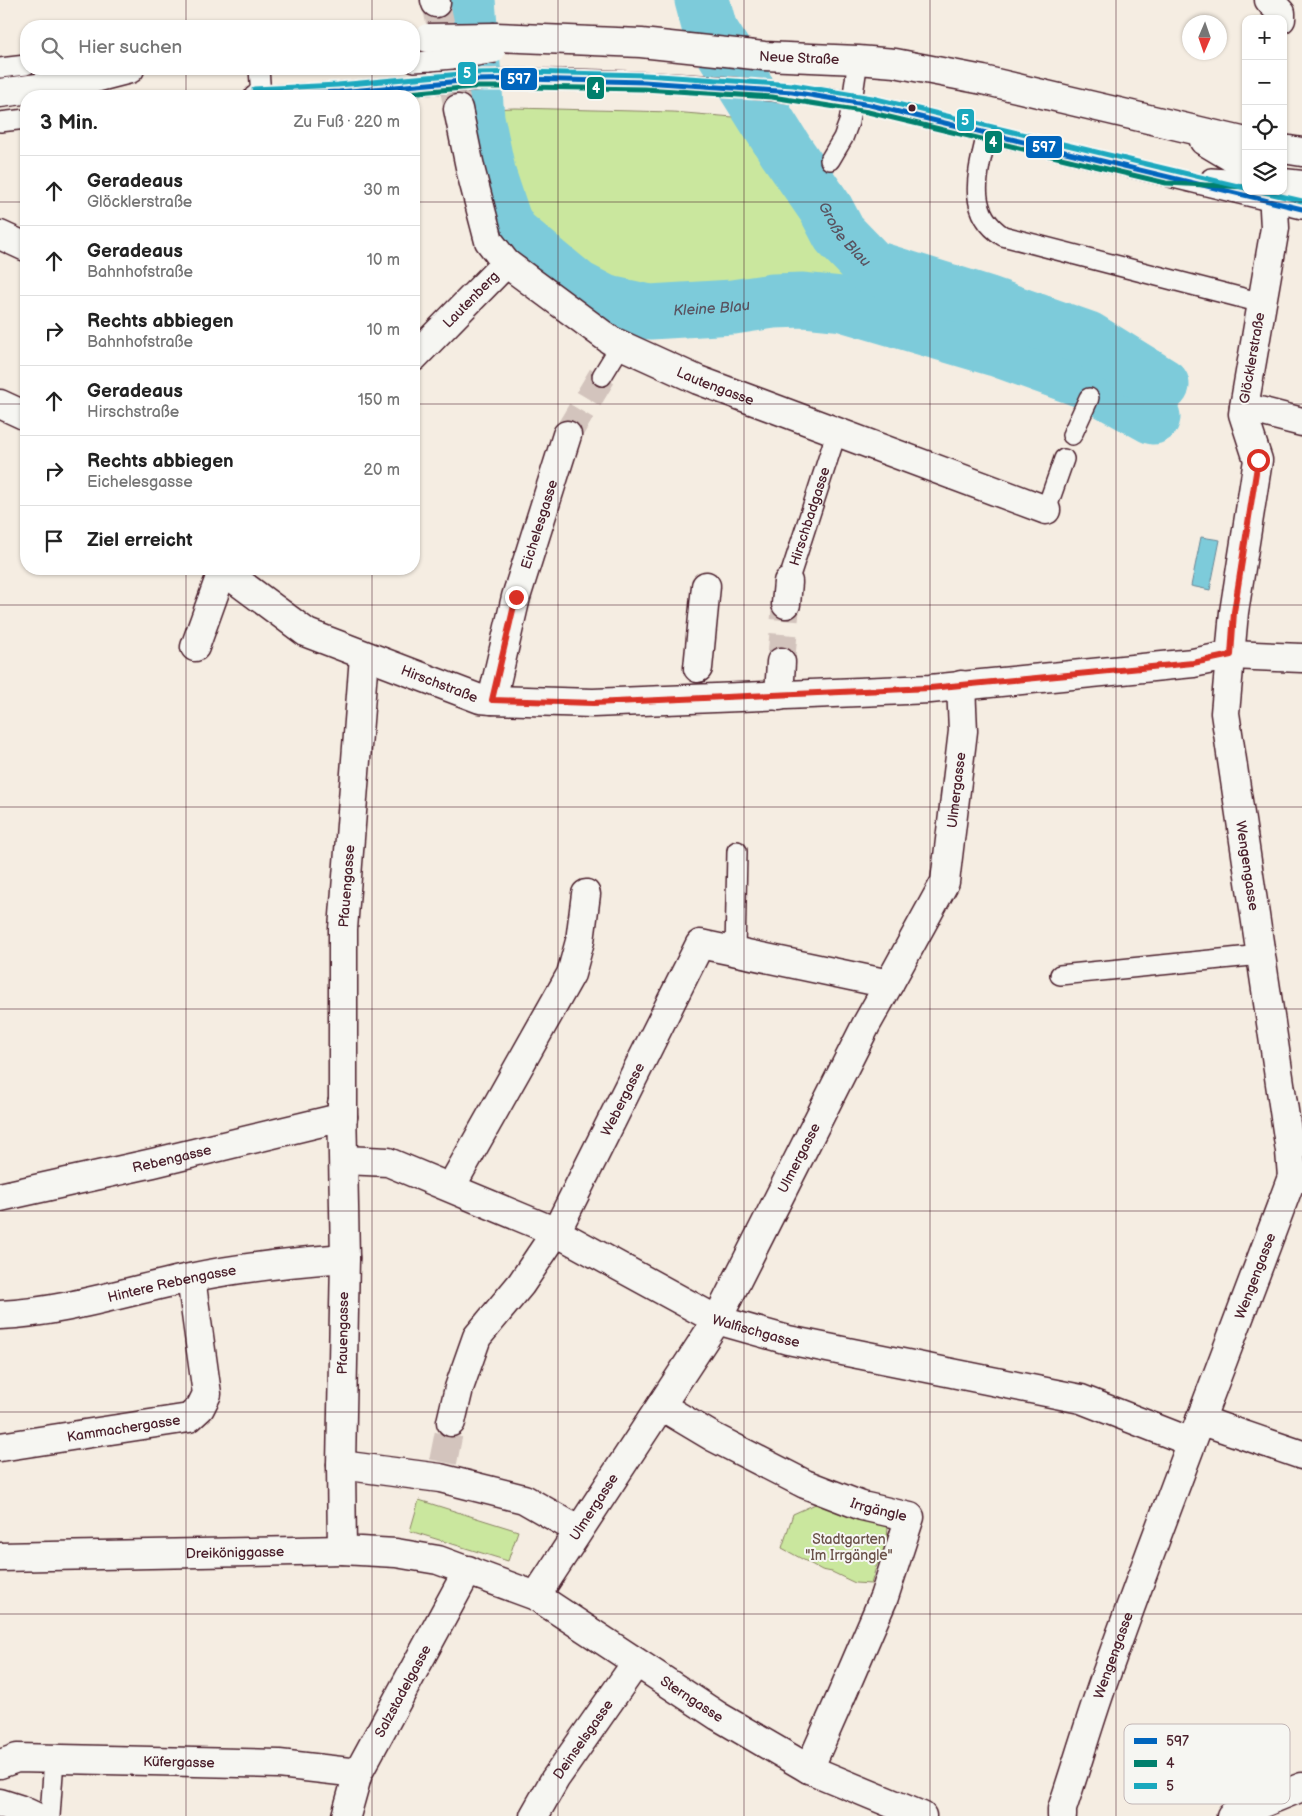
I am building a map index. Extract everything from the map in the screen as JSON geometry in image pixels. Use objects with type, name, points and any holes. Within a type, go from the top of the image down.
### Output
[{"type":"street","name":"Neue Straße","points":[[421,50],[495,45],[539,38],[641,43],[754,55],[896,63],[1242,141]]},
{"type":"street","points":[[23,90],[76,83],[107,75]]},
{"type":"street","points":[[0,93],[20,90]]},
{"type":"street","name":"Lautengasse","points":[[458,109],[470,172],[489,241],[506,263],[610,340],[698,380],[1046,510]]},
{"type":"street","name":"Neue Straße","points":[[1179,126],[1242,164]]},
{"type":"street","points":[[1287,150],[1302,152]]},
{"type":"street","points":[[1287,182],[1302,172]]},
{"type":"street","points":[[1287,187],[1302,186]]},
{"type":"street","points":[[1287,191],[1302,198]]},
{"type":"street","name":"Glöcklerstraße","points":[[1231,655],[1234,612],[1258,460],[1243,414],[1275,228],[1278,195]]},
{"type":"street","points":[[0,236],[20,244]]},
{"type":"street","name":"Lautenberg","points":[[420,351],[506,263]]},
{"type":"street","points":[[0,404],[20,413]]},
{"type":"street","points":[[1244,407],[1302,422]]},
{"type":"street","name":"Eichelesgasse","points":[[492,700],[516,597],[566,435]]},
{"type":"street","points":[[194,647],[220,575]]},
{"type":"street","name":"Hirschstraße","points":[[230,575],[307,633],[480,699],[492,700],[593,703],[779,696],[930,688],[1193,663],[1231,655],[1302,658]]},
{"type":"street","points":[[698,668],[706,586]]},
{"type":"street","name":"Wengengasse","points":[[1062,1816],[1062,1809],[1107,1671],[1195,1431],[1297,1177],[1290,1151],[1225,713],[1231,655]]},
{"type":"street","name":"Pfauengasse","points":[[342,1550],[341,1465],[345,1258],[342,1110],[343,929],[364,656]]},
{"type":"street","points":[[779,696],[780,662]]},
{"type":"street","name":"Ulmergasse","points":[[536,1596],[717,1320],[866,1025],[945,882],[963,731],[961,684]]},
{"type":"street","points":[[451,1187],[571,974],[580,941],[586,894]]},
{"type":"street","name":"Webergasse","points":[[451,1422],[459,1388],[477,1337],[521,1284],[556,1232],[700,944],[889,984]]},
{"type":"street","name":"Rebengasse","points":[[0,1197],[153,1163],[342,1110]]},
{"type":"street","name":"Walfischgasse","points":[[344,1160],[388,1162],[556,1232],[717,1320],[788,1340],[1080,1399],[1195,1431],[1302,1455]]},
{"type":"street","name":"Hintere Rebengasse","points":[[0,1315],[28,1314],[57,1309],[191,1278],[278,1263],[345,1258]]},
{"type":"street","name":"Kammachergasse","points":[[0,1446],[189,1418],[200,1408],[207,1394],[191,1278]]},
{"type":"street","name":"Irrgängle","points":[[660,1406],[691,1425],[805,1484],[862,1506],[910,1517],[884,1597],[808,1769]]},
{"type":"street","points":[[341,1465],[442,1470],[524,1499],[578,1530]]},
{"type":"street","name":"Dreiköniggasse","points":[[0,1556],[342,1550],[396,1553],[430,1558],[468,1570]]},
{"type":"street","name":"Sterngasse","points":[[468,1570],[536,1596],[718,1716],[808,1769],[922,1816]]},
{"type":"street","name":"Salzstadelgasse","points":[[346,1816],[358,1773],[468,1570]]},
{"type":"street","name":"Deinselsgasse","points":[[534,1816],[555,1779],[636,1663]]},
{"type":"street","name":"Küfergasse","points":[[0,1764],[17,1758],[279,1764],[358,1773]]},
{"type":"street","points":[[1290,1791],[1302,1786]]},
{"type":"street","points":[[1231,1816],[1259,1804]]},
{"type":"lane","points":[[830,160],[843,138],[849,122],[858,60]]},
{"type":"lane","points":[[0,68],[20,66]]},
{"type":"lane","points":[[259,75],[261,90]]},
{"type":"lane","points":[[368,90],[495,79],[567,79],[773,90],[853,102],[1167,176],[1242,184]]},
{"type":"lane","points":[[0,122],[20,120]]},
{"type":"lane","points":[[987,133],[977,185],[977,198],[988,222],[1003,236],[1262,303]]},
{"type":"lane","points":[[1167,176],[1242,180]]},
{"type":"lane","points":[[1287,195],[1302,209]]},
{"type":"lane","points":[[602,376],[621,344]]},
{"type":"lane","points":[[1072,435],[1089,398]]},
{"type":"lane","name":"Hirschbadgasse","points":[[787,593],[837,431]]},
{"type":"lane","name":"Lautengasse","points":[[1046,510],[1064,458]]},
{"type":"lane","points":[[735,952],[737,851]]},
{"type":"lane","points":[[1060,976],[1261,955]]},
{"type":"lane","points":[[50,1816],[54,1759]]},
{"type":"green space","points":[[485,109],[673,112],[757,119],[803,202],[825,233],[837,247],[877,284],[874,294],[795,289],[648,305],[579,281],[540,248],[514,218],[494,154]]},
{"type":"green space","points":[[419,1500],[518,1531],[508,1561],[410,1531]]},
{"type":"green space","name":"Stadtgarten \"Im Irrgängle\"","points":[[820,1502],[845,1515],[888,1527],[886,1552],[876,1567],[871,1584],[855,1583],[832,1572],[822,1570],[782,1548],[793,1514]]},
{"type":"water","points":[[1201,537],[1220,540],[1210,590],[1191,586]]},
{"type":"waterway","name":"Kleine Blau","points":[[468,0],[477,118],[489,176],[504,221],[512,234],[577,288],[604,302],[650,312],[733,307],[773,301],[803,300],[843,304],[996,349],[1093,384],[1153,417]]},
{"type":"waterway","name":"Große Blau","points":[[702,0],[710,30],[786,151],[826,209],[839,234],[871,267],[986,303],[1088,339],[1162,385]]},
{"type":"tunnel","points":[[436,3],[458,109]]},
{"type":"tunnel","points":[[567,435],[602,376]]},
{"type":"tunnel","points":[[781,662],[786,604]]},
{"type":"tunnel","points":[[443,1462],[451,1422]]},
{"type":"transit line","name":"5","points":[[254,89],[338,85],[472,73],[525,72],[645,75],[793,85],[872,98],[1242,187]]},
{"type":"transit line","name":"597","points":[[361,90],[473,80],[525,79],[644,82],[792,92],[870,105],[1302,209]]},
{"type":"transit line","name":"4","points":[[420,92],[473,87],[525,87],[644,89],[772,97],[868,112],[1166,183],[1242,187]]},
{"type":"transit line","name":"5","points":[[1277,195],[1302,201]]},
{"type":"route","points":[[516,597],[492,700],[593,703],[779,696],[930,688],[1193,663],[1231,655],[1234,612],[1258,460]]}]
